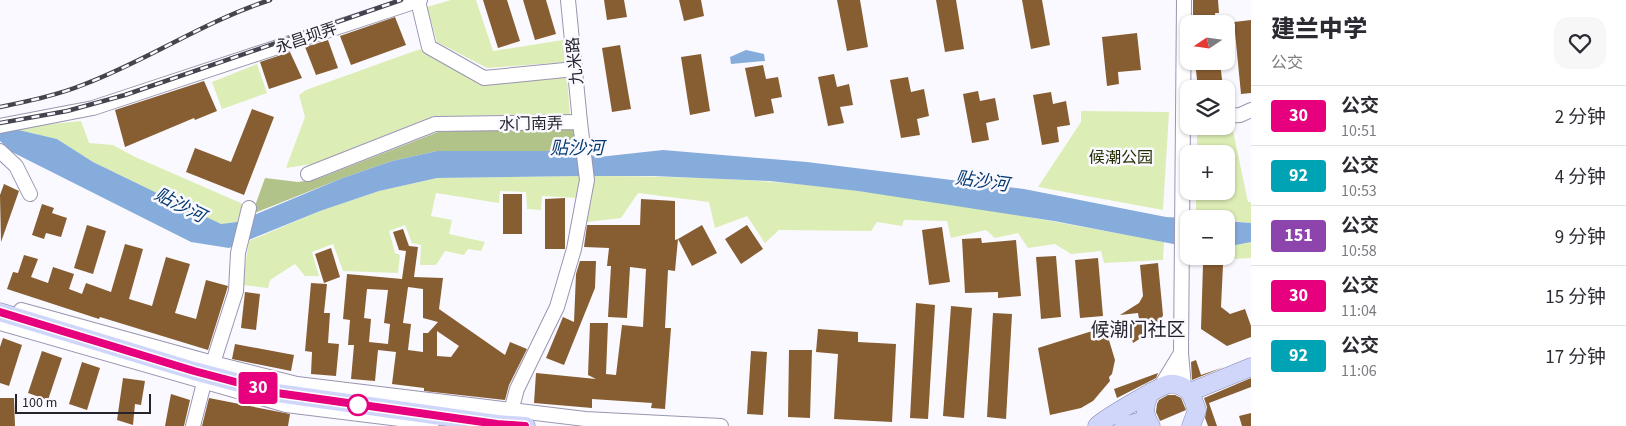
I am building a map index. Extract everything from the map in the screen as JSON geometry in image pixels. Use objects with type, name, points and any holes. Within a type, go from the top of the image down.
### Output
[{"type":"main road","points":[[0,312],[208,374],[299,397],[497,424],[526,426]]},
{"type":"main road","points":[[1187,390],[1251,367]]},
{"type":"main road","points":[[1097,426],[1104,418],[1134,404],[1156,389],[1176,384],[1187,390],[1197,410],[1191,426]]},
{"type":"main road","points":[[1150,426],[1147,421],[1145,406],[1156,389]]},
{"type":"main road","points":[[1124,426],[1139,422],[1150,426]]},
{"type":"street","name":"永昌坝弄","points":[[4,125],[93,108],[206,72],[378,12],[419,0],[429,47],[484,78],[575,69]]},
{"type":"street","name":"九米路","points":[[568,0],[580,122]]},
{"type":"street","points":[[1184,0],[1185,80]]},
{"type":"street","points":[[1235,115],[1251,110]]},
{"type":"street","name":"水门南弄","points":[[308,174],[435,124],[580,122],[586,180],[576,239],[557,307],[517,389],[511,411]]},
{"type":"street","points":[[1185,135],[1182,209],[1181,353],[1187,390]]},
{"type":"street","points":[[0,151],[16,166],[30,194]]},
{"type":"street","points":[[193,426],[236,291],[238,253],[249,208]]},
{"type":"street","points":[[0,304],[208,374],[286,405],[454,426]]},
{"type":"street","points":[[0,323],[208,374],[286,382],[326,389],[585,420],[721,426]]},
{"type":"street","points":[[1156,389],[1181,353]]},
{"type":"green space","points":[[451,0],[476,0],[493,51],[563,40],[565,62],[487,68],[437,42],[427,7]]},
{"type":"green space","points":[[420,49],[480,85],[567,77],[570,115],[433,116],[312,164],[286,168],[305,117],[299,95],[306,90]]},
{"type":"green space","points":[[257,64],[267,93],[222,109],[212,82]]},
{"type":"green space","name":"候潮公园","points":[[1081,111],[1169,112],[1163,210],[1038,187],[1081,122]]},
{"type":"green space","points":[[81,121],[89,143],[113,145],[133,156],[243,204],[237,222],[221,224],[93,162],[57,139],[10,128]]},
{"type":"green space","points":[[571,124],[580,155],[571,151],[437,151],[392,161],[340,179],[252,214],[265,178],[298,182],[317,179],[438,132]]},
{"type":"green space","points":[[1197,135],[1234,135],[1248,202],[1251,202],[1251,223],[1235,221],[1235,210],[1196,210],[1196,200],[1235,200],[1235,145],[1197,145]]},
{"type":"green space","points":[[580,176],[577,198],[542,196],[541,210],[527,209],[526,192],[500,191],[499,203],[436,193],[431,216],[452,220],[449,234],[485,242],[481,251],[468,249],[464,255],[445,251],[436,265],[420,265],[421,245],[412,243],[405,225],[389,231],[395,253],[400,255],[398,273],[343,271],[333,244],[312,252],[319,276],[305,276],[295,264],[270,280],[268,288],[242,285],[249,241],[320,211],[379,191],[437,178]]},
{"type":"green space","points":[[590,176],[759,181],[897,196],[1012,214],[1164,242],[1163,260],[1104,263],[1101,251],[1071,254],[1055,244],[1028,248],[1018,233],[995,238],[986,230],[951,238],[947,221],[904,220],[902,226],[877,222],[871,231],[779,230],[765,243],[747,216],[715,228],[709,202],[638,193],[621,218],[587,222]]},
{"type":"green space","points":[[1251,242],[1251,258],[1235,259],[1235,245]]},
{"type":"water","points":[[746,50],[764,54],[765,61],[731,64],[730,57]]},
{"type":"water","name":"贴沙河","points":[[0,120],[10,128],[57,139],[93,162],[221,224],[237,222],[340,179],[392,161],[437,151],[571,151],[599,157],[663,150],[807,162],[1024,189],[1166,217],[1180,218],[1180,245],[1054,221],[858,191],[770,181],[653,176],[580,176],[437,178],[379,191],[320,211],[229,248],[191,242],[12,152],[0,141]]},
{"type":"water","points":[[1235,222],[1251,223],[1251,242],[1235,245]]},
{"type":"building","points":[[483,0],[507,0],[520,41],[498,48]]},
{"type":"building","points":[[523,0],[546,0],[556,34],[535,40]]},
{"type":"building","points":[[604,0],[624,0],[627,17],[607,20]]},
{"type":"building","points":[[679,0],[701,0],[704,16],[684,21]]},
{"type":"building","points":[[837,0],[860,0],[868,47],[847,51]]},
{"type":"building","points":[[936,0],[956,0],[964,49],[945,52]]},
{"type":"building","points":[[1022,0],[1042,0],[1050,45],[1031,49]]},
{"type":"building","points":[[1193,0],[1218,0],[1219,13],[1215,13],[1215,15],[1193,15]]},
{"type":"building","points":[[395,17],[406,45],[351,65],[340,36]]},
{"type":"building","points":[[1251,20],[1251,93],[1241,94],[1235,22]]},
{"type":"building","points":[[1137,33],[1141,70],[1118,72],[1119,84],[1107,86],[1102,37]]},
{"type":"building","points":[[328,40],[338,68],[316,75],[305,47]]},
{"type":"building","points":[[620,45],[631,109],[612,112],[602,48]]},
{"type":"building","points":[[290,52],[302,78],[269,89],[260,62]]},
{"type":"building","points":[[701,54],[710,111],[690,115],[681,57]]},
{"type":"building","points":[[763,65],[766,79],[778,77],[782,97],[771,99],[774,113],[755,117],[745,68]]},
{"type":"building","points":[[1196,70],[1221,70],[1222,80],[1197,80]]},
{"type":"building","points":[[834,74],[837,87],[849,84],[853,105],[840,107],[844,123],[828,126],[818,77]]},
{"type":"building","points":[[908,77],[911,92],[924,89],[929,116],[917,119],[920,135],[901,138],[890,80]]},
{"type":"building","points":[[204,81],[217,111],[195,120],[194,118],[125,147],[115,110]]},
{"type":"building","points":[[978,91],[980,101],[995,98],[999,120],[986,123],[989,140],[972,143],[963,94]]},
{"type":"building","points":[[1051,92],[1053,104],[1066,101],[1070,125],[1057,127],[1059,142],[1042,145],[1033,95]]},
{"type":"building","points":[[252,109],[274,117],[244,195],[186,172],[195,148],[231,162]]},
{"type":"building","points":[[4,184],[19,191],[1,242],[0,195]]},
{"type":"building","points":[[503,194],[522,194],[522,234],[503,234]]},
{"type":"building","points":[[565,198],[565,249],[545,249],[545,199]]},
{"type":"building","points":[[641,199],[675,201],[675,240],[678,239],[675,271],[668,270],[665,328],[671,328],[665,409],[651,408],[652,403],[592,399],[592,408],[534,403],[536,373],[596,379],[588,375],[590,323],[608,323],[606,374],[616,375],[622,325],[643,327],[646,269],[630,267],[627,318],[608,317],[611,266],[607,266],[609,248],[584,247],[587,225],[640,225]]},
{"type":"building","points":[[42,204],[54,208],[52,213],[67,218],[61,237],[46,233],[44,239],[32,235]]},
{"type":"building","points":[[87,225],[106,231],[93,274],[74,268]]},
{"type":"building","points":[[702,225],[717,253],[692,266],[678,239]]},
{"type":"building","points":[[747,225],[763,249],[741,264],[725,239]]},
{"type":"building","points":[[942,227],[950,282],[929,285],[922,230]]},
{"type":"building","points":[[403,229],[409,246],[418,247],[414,277],[443,278],[439,309],[505,355],[510,342],[527,349],[509,385],[505,400],[424,391],[424,388],[392,384],[396,352],[378,350],[375,381],[351,379],[354,345],[348,345],[350,320],[343,319],[347,274],[402,279],[406,251],[399,250],[393,232]],"holes":[[[408,287],[423,289],[423,318],[438,322],[428,333],[423,333],[423,352],[408,350],[411,324],[403,323]],[[367,289],[388,290],[384,323],[390,324],[388,344],[369,342],[371,319],[364,318]],[[437,331],[459,346],[451,357],[437,356]]]},
{"type":"building","points":[[981,238],[982,243],[1016,240],[1021,296],[998,298],[998,292],[965,293],[962,239]]},
{"type":"building","points":[[125,244],[143,249],[129,299],[152,306],[166,257],[190,264],[175,313],[196,319],[206,280],[228,286],[208,350],[100,317],[99,319],[7,289],[13,272],[18,273],[24,255],[38,259],[31,277],[48,283],[53,267],[74,274],[69,289],[82,294],[86,283],[111,292]]},
{"type":"building","points":[[331,248],[340,277],[324,283],[315,254]]},
{"type":"building","points":[[1056,256],[1061,317],[1041,319],[1036,257]]},
{"type":"building","points":[[1098,258],[1103,316],[1080,318],[1075,260]]},
{"type":"building","points":[[580,261],[596,261],[595,288],[564,365],[546,358],[563,317],[574,322],[576,274]]},
{"type":"building","points":[[1158,263],[1163,315],[1158,327],[1133,343],[1127,322],[1139,319],[1138,313],[1120,315],[1139,303],[1143,296],[1140,265]]},
{"type":"building","points":[[1203,265],[1223,265],[1221,307],[1230,314],[1245,309],[1251,326],[1251,337],[1227,346],[1201,329]]},
{"type":"building","points":[[311,283],[327,284],[324,313],[330,313],[328,343],[339,344],[336,376],[311,374],[312,352],[305,351]]},
{"type":"building","points":[[245,292],[260,294],[256,330],[241,328]]},
{"type":"building","points":[[916,303],[935,305],[928,419],[910,418]]},
{"type":"building","points":[[951,306],[972,308],[964,418],[943,416]]},
{"type":"building","points":[[993,313],[1012,314],[1006,419],[987,417]]},
{"type":"building","points":[[1105,327],[1115,360],[1112,374],[1109,377],[1110,381],[1093,401],[1081,408],[1050,415],[1038,348]]},
{"type":"building","points":[[818,329],[858,332],[858,342],[896,344],[892,422],[834,419],[838,354],[816,352]]},
{"type":"building","points":[[3,338],[22,345],[9,386],[0,383],[0,347]]},
{"type":"building","points":[[235,344],[294,355],[291,371],[232,359]]},
{"type":"building","points":[[789,350],[812,350],[810,418],[788,417]]},
{"type":"building","points":[[42,351],[62,358],[48,400],[28,393]]},
{"type":"building","points":[[751,351],[767,352],[763,415],[747,414]]},
{"type":"building","points":[[1196,360],[1201,375],[1224,367],[1192,380],[1191,362]]},
{"type":"building","points":[[82,362],[100,368],[87,410],[69,404]]},
{"type":"building","points":[[1158,373],[1156,378],[1117,398],[1114,389]]},
{"type":"building","points":[[123,378],[145,381],[141,405],[135,404],[133,425],[117,420]]},
{"type":"building","points":[[1251,378],[1251,387],[1209,403],[1217,426],[1208,426],[1205,418],[1207,407],[1204,398]]},
{"type":"building","points":[[171,394],[190,400],[184,426],[165,426]]},
{"type":"building","points":[[1168,395],[1175,395],[1181,398],[1186,410],[1160,421],[1156,412],[1157,404],[1159,400]]},
{"type":"building","points":[[0,398],[14,398],[15,426],[0,426]]},
{"type":"building","points":[[209,398],[290,414],[288,426],[202,426]]},
{"type":"building","points":[[1251,413],[1251,426],[1242,426],[1239,416]]},
{"type":"railway","points":[[0,107],[54,95],[75,88],[131,64],[200,29],[270,0]]},
{"type":"railway","points":[[0,123],[67,111],[125,95],[401,0]]},
{"type":"bus line","name":"30","points":[[0,312],[194,371],[277,393],[497,424],[525,426]]},
{"type":"district","name":"候潮门社区","points":[[1138,329]]}]
